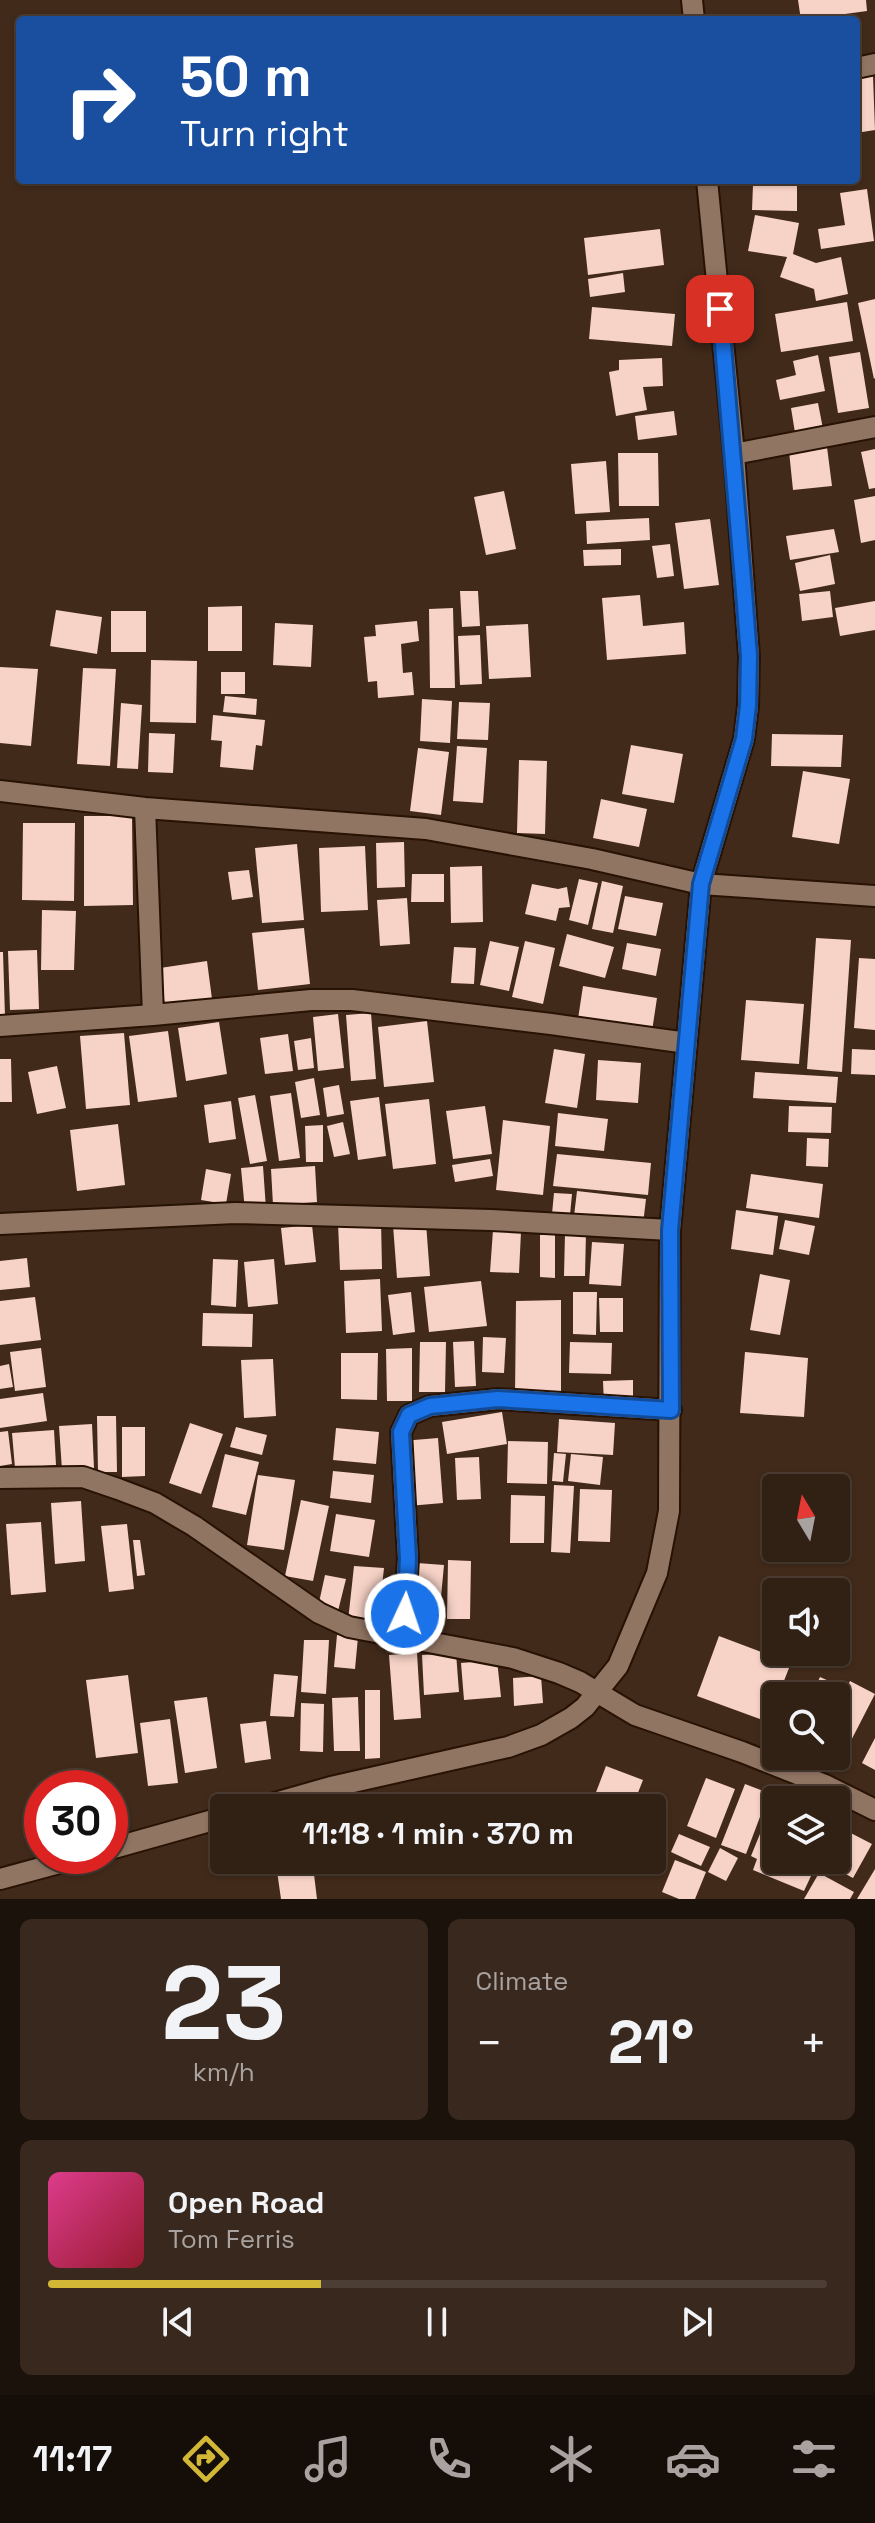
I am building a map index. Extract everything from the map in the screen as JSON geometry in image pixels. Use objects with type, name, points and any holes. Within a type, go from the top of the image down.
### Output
[{"type":"street","points":[[306,1794],[508,1747],[541,1735],[605,1697],[657,1573],[669,1511],[670,1230],[701,884],[744,739],[748,706],[749,656],[734,454],[707,184]]},
{"type":"street","points":[[734,454],[875,427]]},
{"type":"street","points":[[0,791],[145,808],[426,829],[592,859],[701,884],[875,896]]},
{"type":"street","points":[[145,808],[153,1015]]},
{"type":"street","points":[[0,1026],[311,1000],[352,1000],[687,1043]]},
{"type":"street","points":[[0,1224],[235,1213],[491,1220],[670,1230]]},
{"type":"street","points":[[403,1638],[408,1559],[401,1432],[409,1415],[430,1406],[498,1399],[671,1410]]},
{"type":"street","points":[[0,1478],[83,1477],[143,1499],[194,1526],[319,1613],[349,1627],[513,1658],[559,1673],[635,1715],[742,1752],[825,1785],[875,1810]]},
{"type":"street","points":[[128,1844],[210,1821]]},
{"type":"street","points":[[0,1879],[24,1873]]},
{"type":"building","points":[[798,0],[866,0],[867,11],[800,16]]},
{"type":"building","points":[[873,76],[875,130],[860,132],[860,78]]},
{"type":"building","points":[[753,185],[797,186],[797,211],[752,210]]},
{"type":"building","points":[[867,189],[874,241],[821,249],[818,229],[845,225],[840,193]]},
{"type":"building","points":[[755,215],[799,223],[793,254],[816,263],[841,257],[848,294],[816,301],[814,289],[780,277],[787,257],[748,251]]},
{"type":"building","points":[[660,229],[664,265],[588,275],[584,238]]},
{"type":"building","points":[[623,273],[625,292],[590,297],[588,279]]},
{"type":"building","points":[[875,299],[875,378],[874,379],[858,303]]},
{"type":"building","points":[[847,302],[853,341],[781,352],[775,314]]},
{"type":"building","points":[[592,307],[675,314],[672,346],[589,339]]},
{"type":"building","points":[[860,352],[869,408],[838,413],[829,357]]},
{"type":"building","points":[[818,355],[825,391],[780,400],[776,380],[796,375],[793,361]]},
{"type":"building","points":[[662,358],[663,386],[643,387],[647,410],[616,416],[609,372],[619,370],[619,360]]},
{"type":"building","points":[[818,403],[824,434],[796,439],[791,408]]},
{"type":"building","points":[[674,411],[677,435],[638,440],[635,416]]},
{"type":"building","points":[[827,447],[832,486],[793,490],[789,451]]},
{"type":"building","points":[[875,449],[875,488],[869,489],[861,452]]},
{"type":"building","points":[[618,453],[658,453],[659,506],[619,506]]},
{"type":"building","points":[[606,461],[610,512],[575,514],[571,464]]},
{"type":"building","points":[[504,491],[516,549],[486,555],[474,497]]},
{"type":"building","points":[[875,496],[875,540],[861,543],[854,500]]},
{"type":"building","points":[[649,518],[650,540],[587,544],[586,521]]},
{"type":"building","points":[[710,519],[719,585],[684,589],[675,523]]},
{"type":"building","points":[[834,529],[839,552],[790,560],[786,536]]},
{"type":"building","points":[[670,544],[674,576],[657,578],[652,546]]},
{"type":"building","points":[[621,549],[621,565],[584,566],[583,550]]},
{"type":"building","points":[[830,555],[835,584],[800,591],[795,563]]},
{"type":"building","points":[[460,591],[478,591],[480,626],[462,627]]},
{"type":"building","points":[[830,591],[833,617],[802,621],[799,594]]},
{"type":"building","points":[[640,595],[643,626],[684,622],[686,654],[607,660],[602,598]]},
{"type":"building","points":[[875,601],[875,630],[840,636],[835,608]]},
{"type":"building","points":[[242,606],[242,651],[208,651],[208,607]]},
{"type":"building","points":[[453,608],[455,688],[430,688],[429,609]]},
{"type":"building","points":[[56,610],[102,617],[97,654],[50,646]]},
{"type":"building","points":[[111,611],[146,611],[146,652],[111,652]]},
{"type":"building","points":[[417,621],[419,641],[401,644],[403,673],[412,672],[414,695],[378,698],[377,681],[368,682],[364,637],[376,636],[375,625]]},
{"type":"building","points":[[275,623],[313,625],[311,667],[273,665]]},
{"type":"building","points":[[528,624],[531,677],[489,679],[486,626]]},
{"type":"building","points":[[480,635],[482,684],[460,685],[458,636]]},
{"type":"building","points":[[151,660],[197,661],[196,723],[150,722]]},
{"type":"building","points":[[0,667],[38,669],[31,746],[0,743]]},
{"type":"building","points":[[83,668],[116,669],[110,766],[77,764]]},
{"type":"building","points":[[221,672],[245,672],[245,694],[221,694]]},
{"type":"building","points":[[225,696],[257,699],[256,715],[223,712]]},
{"type":"building","points":[[422,699],[452,701],[450,743],[420,741]]},
{"type":"building","points":[[459,702],[490,703],[488,740],[457,739]]},
{"type":"building","points":[[121,703],[142,705],[138,769],[117,768]]},
{"type":"building","points":[[213,715],[265,720],[262,746],[256,745],[253,770],[220,767],[222,741],[211,740]]},
{"type":"building","points":[[149,733],[175,734],[173,773],[148,772]]},
{"type":"building","points":[[772,734],[843,735],[841,767],[771,766]]},
{"type":"building","points":[[631,745],[683,754],[674,803],[622,794]]},
{"type":"building","points":[[457,746],[487,748],[483,803],[453,801]]},
{"type":"building","points":[[418,748],[449,752],[441,815],[410,811]]},
{"type":"building","points":[[519,760],[547,761],[545,834],[517,833]]},
{"type":"building","points":[[803,771],[850,779],[839,844],[792,837]]},
{"type":"building","points":[[601,799],[647,809],[639,847],[593,838]]},
{"type":"building","points":[[84,816],[132,816],[133,905],[84,906]]},
{"type":"building","points":[[23,823],[75,823],[74,901],[22,900]]},
{"type":"building","points":[[404,842],[405,887],[377,888],[376,843]]},
{"type":"building","points":[[297,844],[304,920],[262,923],[255,848]]},
{"type":"building","points":[[365,846],[368,910],[321,912],[319,848]]},
{"type":"building","points":[[482,866],[483,922],[451,923],[450,867]]},
{"type":"building","points":[[249,870],[253,897],[232,900],[228,872]]},
{"type":"building","points":[[412,874],[444,874],[444,902],[411,902]]},
{"type":"building","points":[[579,879],[598,883],[588,925],[569,920]]},
{"type":"building","points":[[602,881],[623,886],[613,933],[592,929]]},
{"type":"building","points":[[532,884],[558,889],[567,887],[570,907],[559,908],[556,921],[525,914]]},
{"type":"building","points":[[625,896],[663,903],[656,936],[618,929]]},
{"type":"building","points":[[407,898],[410,944],[380,946],[377,900]]},
{"type":"building","points":[[42,910],[76,911],[74,970],[41,970]]},
{"type":"building","points":[[304,928],[310,984],[258,990],[252,933]]},
{"type":"building","points":[[567,934],[614,947],[605,978],[559,966]]},
{"type":"building","points":[[816,938],[851,940],[842,1072],[807,1069]]},
{"type":"building","points":[[490,941],[519,947],[509,991],[480,985]]},
{"type":"building","points":[[525,941],[555,948],[543,1004],[512,997]]},
{"type":"building","points":[[627,943],[661,949],[656,976],[622,969]]},
{"type":"building","points":[[454,947],[476,948],[474,984],[451,983]]},
{"type":"building","points":[[37,950],[39,1009],[10,1010],[8,951]]},
{"type":"building","points":[[0,952],[3,952],[5,1017],[0,1017]]},
{"type":"building","points":[[859,958],[875,959],[875,1030],[854,1028]]},
{"type":"building","points":[[207,961],[212,999],[165,1006],[160,968]]},
{"type":"building","points":[[583,986],[657,998],[652,1031],[578,1019]]},
{"type":"building","points":[[746,1000],[804,1004],[799,1064],[741,1060]]},
{"type":"building","points":[[371,1013],[376,1079],[351,1081],[346,1015]]},
{"type":"building","points":[[338,1014],[344,1068],[318,1071],[313,1017]]},
{"type":"building","points":[[427,1021],[434,1082],[384,1087],[378,1027]]},
{"type":"building","points":[[219,1022],[227,1074],[186,1081],[178,1028]]},
{"type":"building","points":[[168,1031],[177,1097],[138,1102],[129,1036]]},
{"type":"building","points":[[124,1033],[130,1105],[86,1109],[80,1036]]},
{"type":"building","points":[[288,1034],[293,1071],[265,1074],[260,1038]]},
{"type":"building","points":[[311,1038],[314,1068],[298,1070],[294,1041]]},
{"type":"building","points":[[554,1049],[585,1054],[577,1108],[545,1103]]},
{"type":"building","points":[[852,1049],[875,1050],[875,1075],[851,1074]]},
{"type":"building","points":[[0,1059],[11,1059],[12,1102],[0,1102]]},
{"type":"building","points":[[598,1060],[641,1063],[638,1103],[596,1100]]},
{"type":"building","points":[[57,1066],[66,1108],[37,1114],[28,1072]]},
{"type":"building","points":[[755,1072],[838,1077],[836,1103],[753,1098]]},
{"type":"building","points":[[314,1078],[320,1115],[301,1118],[295,1082]]},
{"type":"building","points":[[339,1085],[344,1114],[327,1117],[323,1088]]},
{"type":"building","points":[[291,1093],[300,1158],[279,1161],[270,1096]]},
{"type":"building","points":[[255,1095],[267,1161],[250,1164],[238,1098]]},
{"type":"building","points":[[379,1097],[386,1156],[358,1160],[350,1101]]},
{"type":"building","points":[[429,1099],[436,1164],[393,1169],[385,1104]]},
{"type":"building","points":[[231,1101],[236,1139],[209,1143],[204,1105]]},
{"type":"building","points":[[485,1106],[492,1154],[453,1159],[446,1111]]},
{"type":"building","points":[[789,1106],[832,1107],[831,1133],[788,1132]]},
{"type":"building","points":[[558,1113],[608,1119],[604,1151],[555,1146]]},
{"type":"building","points":[[503,1120],[550,1126],[543,1195],[496,1190]]},
{"type":"building","points":[[343,1122],[350,1154],[334,1157],[327,1126]]},
{"type":"building","points":[[118,1124],[125,1185],[77,1191],[70,1130]]},
{"type":"building","points":[[323,1125],[323,1162],[306,1162],[305,1126]]},
{"type":"building","points":[[807,1138],[829,1139],[828,1167],[806,1166]]},
{"type":"building","points":[[557,1154],[651,1163],[648,1195],[553,1186]]},
{"type":"building","points":[[490,1159],[493,1176],[455,1182],[452,1165]]},
{"type":"building","points":[[263,1166],[266,1209],[245,1211],[241,1168]]},
{"type":"building","points":[[315,1166],[317,1202],[273,1205],[271,1169]]},
{"type":"building","points":[[206,1169],[231,1174],[226,1204],[201,1200]]},
{"type":"building","points":[[751,1174],[823,1184],[819,1218],[746,1208]]},
{"type":"building","points":[[577,1191],[646,1199],[643,1224],[574,1216]]},
{"type":"building","points":[[554,1193],[572,1194],[570,1215],[552,1214]]},
{"type":"building","points":[[736,1210],[778,1216],[773,1255],[731,1249]]},
{"type":"building","points":[[785,1220],[815,1226],[809,1255],[779,1249]]},
{"type":"building","points":[[381,1221],[382,1269],[340,1270],[338,1223]]},
{"type":"building","points":[[426,1223],[430,1276],[397,1278],[393,1225]]},
{"type":"building","points":[[312,1225],[316,1262],[285,1265],[281,1228]]},
{"type":"building","points":[[493,1230],[521,1232],[519,1273],[490,1272]]},
{"type":"building","points":[[565,1233],[586,1233],[585,1276],[564,1276]]},
{"type":"building","points":[[555,1234],[555,1278],[540,1277],[540,1235]]},
{"type":"building","points":[[592,1242],[624,1244],[621,1286],[589,1284]]},
{"type":"building","points":[[27,1258],[30,1287],[0,1290],[0,1261]]},
{"type":"building","points":[[213,1259],[238,1260],[236,1307],[211,1305]]},
{"type":"building","points":[[274,1259],[278,1304],[248,1307],[244,1262]]},
{"type":"building","points":[[760,1274],[790,1280],[780,1335],[750,1330]]},
{"type":"building","points":[[380,1279],[382,1331],[346,1333],[344,1281]]},
{"type":"building","points":[[481,1281],[487,1326],[429,1332],[424,1287]]},
{"type":"building","points":[[411,1292],[415,1332],[393,1335],[388,1295]]},
{"type":"building","points":[[573,1292],[597,1292],[596,1335],[573,1334]]},
{"type":"building","points":[[35,1297],[41,1340],[0,1345],[0,1301]]},
{"type":"building","points":[[599,1298],[623,1298],[623,1332],[600,1332]]},
{"type":"building","points":[[561,1300],[561,1395],[515,1395],[516,1301]]},
{"type":"building","points":[[203,1313],[253,1314],[252,1347],[202,1346]]},
{"type":"building","points":[[483,1337],[506,1338],[504,1373],[482,1372]]},
{"type":"building","points":[[474,1341],[476,1386],[455,1387],[453,1342]]},
{"type":"building","points":[[420,1342],[446,1342],[445,1392],[419,1392]]},
{"type":"building","points":[[570,1342],[612,1343],[611,1374],[569,1373]]},
{"type":"building","points":[[41,1348],[46,1387],[15,1391],[10,1352]]},
{"type":"building","points":[[412,1348],[412,1401],[387,1401],[386,1349]]},
{"type":"building","points":[[745,1352],[808,1358],[804,1417],[740,1413]]},
{"type":"building","points":[[341,1353],[378,1353],[377,1400],[341,1399]]},
{"type":"building","points":[[273,1359],[276,1416],[244,1418],[241,1360]]},
{"type":"building","points":[[9,1364],[13,1387],[0,1389],[0,1366]]},
{"type":"building","points":[[633,1380],[633,1404],[604,1405],[603,1381]]},
{"type":"building","points":[[43,1393],[47,1421],[0,1428],[0,1399]]},
{"type":"building","points":[[502,1412],[507,1444],[447,1454],[442,1422]]},
{"type":"building","points":[[97,1416],[116,1416],[117,1472],[98,1472]]},
{"type":"building","points":[[559,1419],[615,1423],[613,1455],[557,1452]]},
{"type":"building","points":[[190,1423],[223,1434],[201,1494],[169,1483]]},
{"type":"building","points":[[92,1424],[94,1468],[62,1470],[59,1426]]},
{"type":"building","points":[[122,1427],[145,1427],[145,1476],[122,1477]]},
{"type":"building","points":[[236,1427],[267,1435],[262,1455],[230,1447]]},
{"type":"building","points":[[336,1428],[379,1432],[376,1464],[333,1460]]},
{"type":"building","points":[[54,1430],[56,1465],[15,1468],[12,1433]]},
{"type":"building","points":[[8,1431],[12,1464],[0,1466],[0,1432]]},
{"type":"building","points":[[438,1438],[443,1503],[408,1506],[402,1441]]},
{"type":"building","points":[[508,1441],[548,1442],[547,1484],[507,1483]]},
{"type":"building","points":[[554,1453],[566,1454],[563,1482],[552,1481]]},
{"type":"building","points":[[225,1454],[259,1462],[246,1515],[212,1507]]},
{"type":"building","points":[[571,1454],[603,1457],[600,1485],[568,1481]]},
{"type":"building","points":[[479,1457],[481,1499],[457,1500],[455,1458]]},
{"type":"building","points":[[333,1471],[374,1475],[371,1503],[330,1498]]},
{"type":"building","points":[[258,1475],[295,1480],[284,1550],[247,1545]]},
{"type":"building","points":[[554,1485],[574,1486],[570,1553],[551,1552]]},
{"type":"building","points":[[580,1489],[612,1490],[610,1542],[578,1541]]},
{"type":"building","points":[[511,1495],[545,1496],[544,1543],[510,1543]]},
{"type":"building","points":[[301,1500],[329,1506],[313,1581],[285,1576]]},
{"type":"building","points":[[81,1501],[85,1561],[55,1564],[51,1503]]},
{"type":"building","points":[[336,1514],[375,1520],[369,1557],[330,1551]]},
{"type":"building","points":[[41,1522],[46,1592],[11,1595],[6,1524]]},
{"type":"building","points":[[127,1524],[134,1589],[109,1592],[101,1526]]},
{"type":"building","points":[[133,1540],[140,1540],[145,1575],[137,1576]]},
{"type":"building","points":[[448,1560],[471,1561],[470,1619],[447,1619]]},
{"type":"building","points":[[417,1563],[444,1565],[438,1629],[412,1627]]},
{"type":"building","points":[[354,1566],[384,1568],[378,1624],[348,1621]]},
{"type":"building","points":[[325,1575],[346,1579],[338,1611],[318,1607]]},
{"type":"building","points":[[337,1635],[358,1637],[355,1669],[334,1667]]},
{"type":"building","points":[[719,1636],[762,1652],[762,1666],[790,1666],[784,1682],[762,1682],[762,1720],[697,1696]]},
{"type":"building","points":[[304,1640],[329,1640],[326,1694],[301,1692]]},
{"type":"building","points":[[417,1653],[421,1718],[394,1720],[389,1655]]},
{"type":"building","points":[[456,1653],[459,1692],[424,1695],[422,1655]]},
{"type":"building","points":[[497,1660],[501,1697],[464,1700],[461,1663]]},
{"type":"building","points":[[274,1674],[298,1676],[294,1717],[270,1716]]},
{"type":"building","points":[[128,1675],[138,1753],[96,1758],[86,1680]]},
{"type":"building","points":[[541,1676],[543,1703],[514,1706],[513,1678]]},
{"type":"building","points":[[850,1681],[875,1694],[850,1743],[850,1682]]},
{"type":"building","points":[[365,1690],[380,1690],[380,1758],[365,1759]]},
{"type":"building","points":[[207,1697],[217,1768],[185,1773],[174,1701]]},
{"type":"building","points":[[358,1697],[360,1751],[334,1751],[332,1698]]},
{"type":"building","points":[[301,1703],[324,1704],[323,1752],[300,1751]]},
{"type":"building","points":[[170,1719],[178,1783],[148,1786],[140,1723]]},
{"type":"building","points":[[266,1721],[271,1759],[245,1763],[240,1724]]},
{"type":"building","points":[[875,1738],[875,1770],[862,1763]]},
{"type":"building","points":[[606,1766],[643,1780],[638,1794],[595,1794]]},
{"type":"building","points":[[706,1778],[735,1789],[716,1838],[687,1826]]},
{"type":"building","points":[[745,1784],[762,1790],[762,1812],[746,1854],[721,1845]]},
{"type":"building","points":[[762,1829],[762,1874],[753,1870],[757,1859],[751,1856]]},
{"type":"building","points":[[850,1833],[872,1844],[853,1878],[846,1874],[850,1874]]},
{"type":"building","points":[[679,1834],[710,1847],[701,1866],[671,1852]]},
{"type":"building","points":[[720,1848],[738,1858],[726,1881],[708,1872]]},
{"type":"building","points":[[675,1860],[706,1872],[695,1899],[679,1899],[662,1892]]},
{"type":"building","points":[[875,1869],[875,1899],[857,1899]]},
{"type":"building","points":[[277,1874],[314,1874],[317,1899],[281,1899]]},
{"type":"building","points":[[763,1874],[811,1876],[804,1891]]},
{"type":"building","points":[[818,1874],[854,1892],[850,1899],[804,1899]]},
{"type":"route","points":[[405,1614],[408,1559],[401,1432],[409,1415],[430,1406],[498,1399],[671,1410],[670,1230],[701,884],[744,739],[748,706],[749,656],[720,309]]}]
